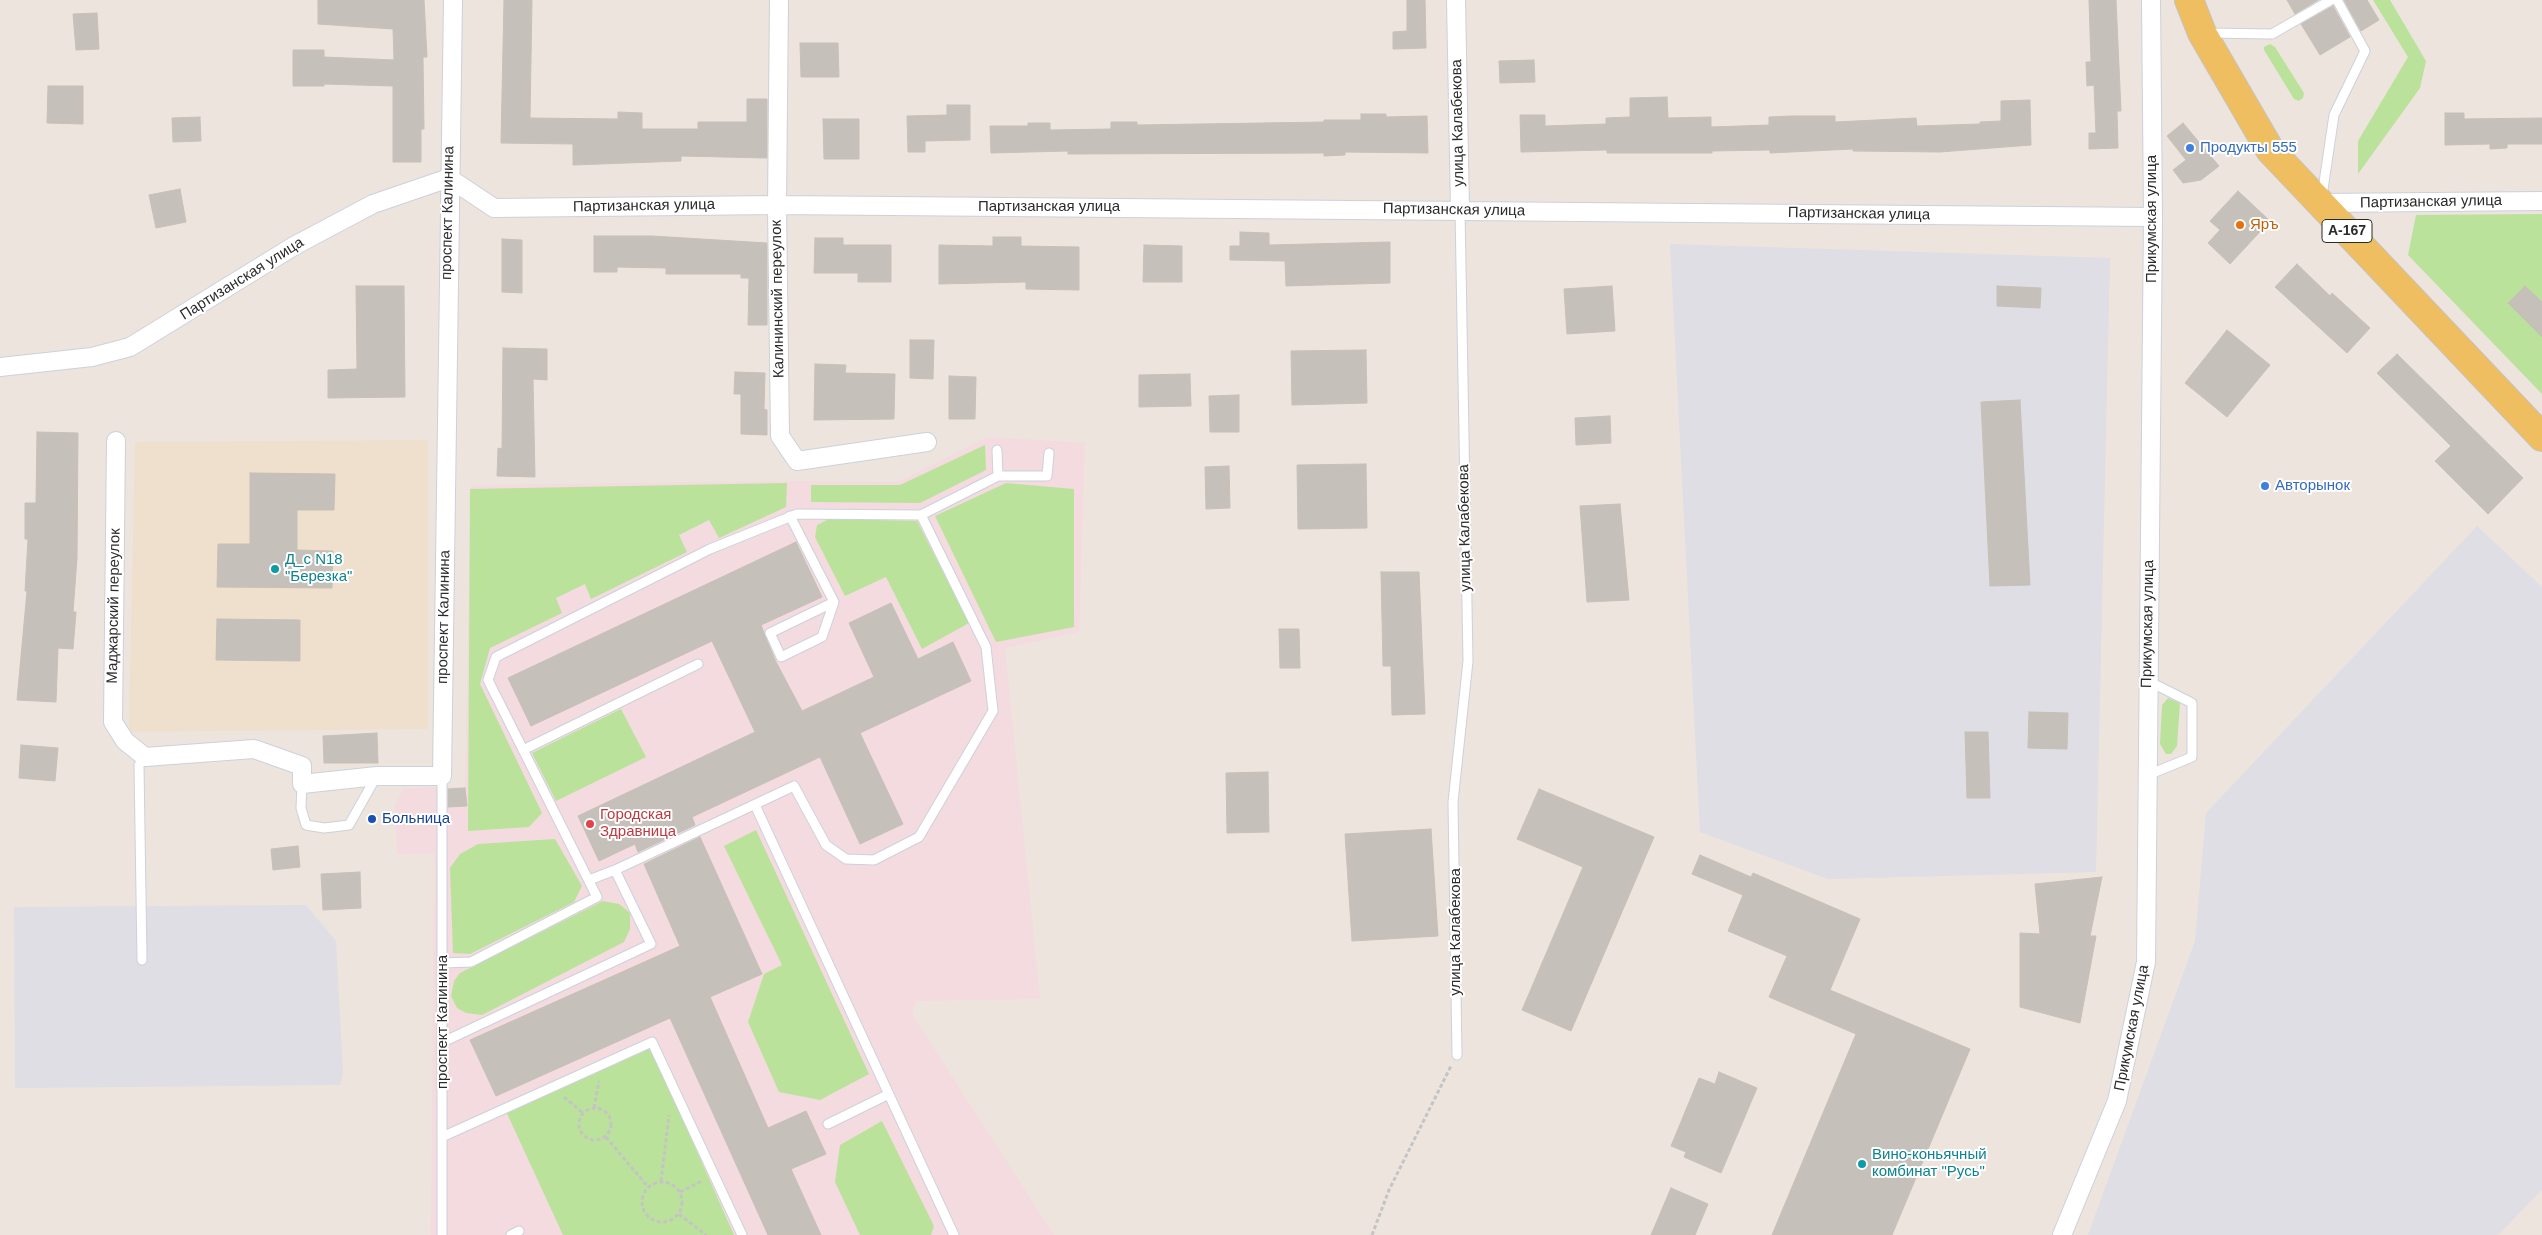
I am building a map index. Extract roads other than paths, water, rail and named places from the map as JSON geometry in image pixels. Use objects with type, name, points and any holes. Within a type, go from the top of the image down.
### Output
[{"type":"main road","name":"А-167","points":[[2189,0],[2202,33],[2270,150],[2542,436]]},
{"type":"street","name":"проспект Калинина","points":[[442,776],[453,0]]},
{"type":"street","name":"Калининский переулок","points":[[779,0],[780,436],[797,461],[927,442]]},
{"type":"street","name":"улица Калабекова","points":[[1456,0],[1460,210]]},
{"type":"street","name":"Прикумская улица","points":[[2062,1235],[2117,1101],[2146,962],[2153,217],[2151,0]]},
{"type":"street","name":"Партизанская улица","points":[[0,367],[92,357],[130,347],[294,246],[373,204],[449,178],[494,208],[778,205],[2153,217]]},
{"type":"street","name":"Партизанская улица","points":[[2321,204],[2542,200]]},
{"type":"street","name":"Маджарский переулок","points":[[116,441],[113,722],[125,741],[145,757]]},
{"type":"street","points":[[145,757],[254,749],[302,766],[302,784],[377,776],[442,776]]},
{"type":"lane","points":[[2202,33],[2272,34],[2330,0]]},
{"type":"lane","points":[[2321,204],[2334,114],[2365,51],[2337,0]]},
{"type":"lane","name":"улица Калабекова","points":[[1457,1055],[1454,802],[1468,661],[1460,210]]},
{"type":"lane","points":[[998,450],[998,476]]},
{"type":"lane","points":[[443,963],[470,962],[597,897],[488,680],[496,657],[710,549],[790,516],[797,514],[921,515],[998,476],[1047,476],[1049,453]]},
{"type":"lane","points":[[589,880],[615,870],[794,786],[826,845],[846,859],[874,860],[919,837],[993,711],[986,647],[921,515]]},
{"type":"lane","points":[[790,516],[834,602],[822,637],[781,657],[770,633],[834,602]]},
{"type":"lane","points":[[522,750],[698,664]]},
{"type":"lane","points":[[2148,681],[2192,703],[2192,757],[2148,775]]},
{"type":"lane","points":[[142,960],[139,765],[145,757]]},
{"type":"lane","points":[[302,784],[301,808],[306,825],[324,828],[349,826],[377,776]]},
{"type":"lane","name":"проспект Калинина","points":[[442,776],[442,1235]]},
{"type":"lane","points":[[755,805],[954,1235]]},
{"type":"lane","points":[[442,1042],[651,944],[615,870]]},
{"type":"lane","points":[[442,1137],[652,1042],[742,1235]]},
{"type":"lane","points":[[828,1124],[889,1094]]},
{"type":"place","name":"Продукты 555","points":[[2190,148]]},
{"type":"place","name":"Яръ","points":[[2240,225]]},
{"type":"place","name":"Авторынок","points":[[2265,486]]},
{"type":"place","name":"Д_с N18 \"Березка\"","points":[[275,569]]},
{"type":"place","name":"Больница","points":[[372,819]]},
{"type":"place","name":"Городская Здравница","points":[[590,824]]},
{"type":"place","name":"Вино-коньячный комбинат \"Русь\"","points":[[1862,1164]]}]
